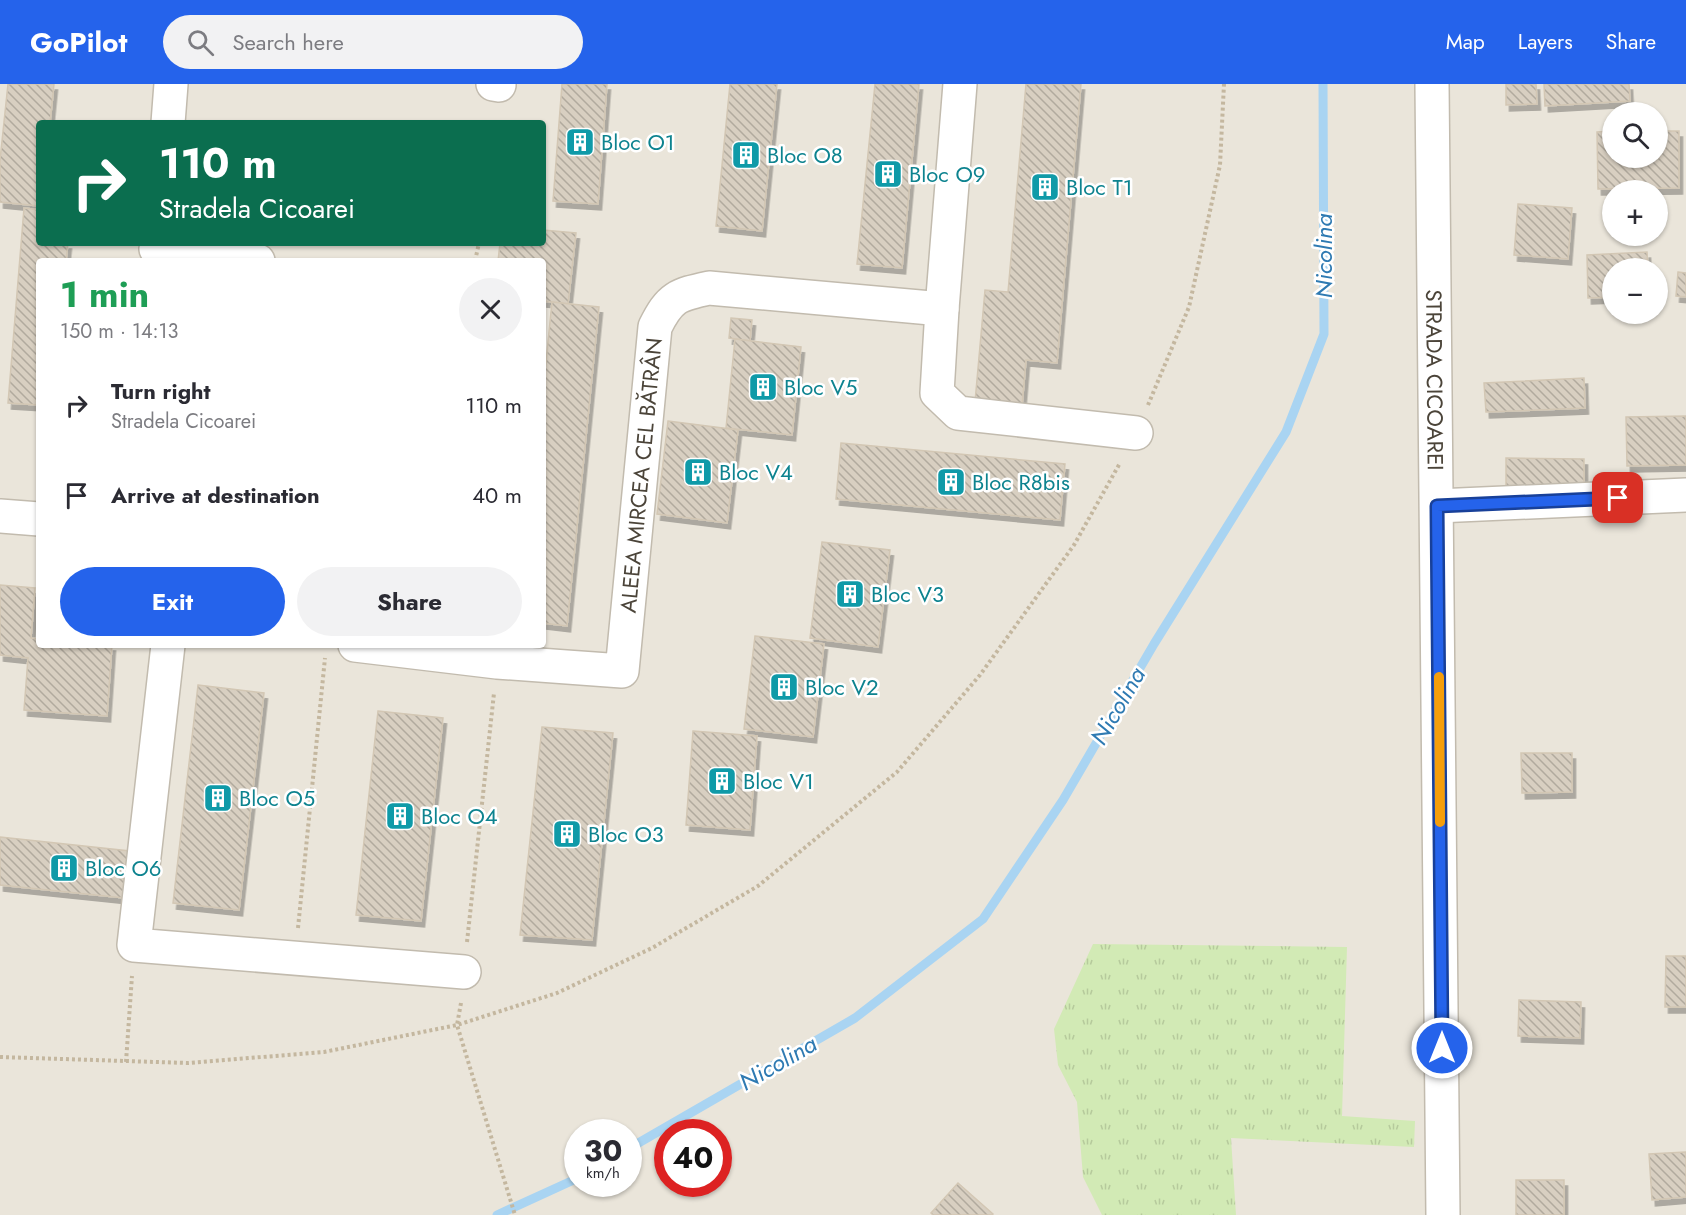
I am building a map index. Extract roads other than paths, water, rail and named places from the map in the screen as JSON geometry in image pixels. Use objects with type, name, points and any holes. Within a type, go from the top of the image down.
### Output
[{"type":"street","points":[[168,120],[171,84]]},
{"type":"street","points":[[492,84],[499,85]]},
{"type":"street","points":[[960,84],[937,393],[958,413],[1136,433]]},
{"type":"street","name":"STRADA CICOAREI","points":[[1432,84],[1443,1215]]},
{"type":"street","points":[[155,251],[227,258]]},
{"type":"street","name":"ALEEA MIRCEA CEL BĂTRÂN","points":[[381,648],[497,662],[622,671],[655,327],[664,309],[681,294],[709,288],[942,309]]},
{"type":"street","points":[[1437,506],[1686,495]]},
{"type":"street","points":[[0,516],[36,519]]},
{"type":"street","points":[[168,648],[134,945],[464,972]]},
{"type":"waterway","name":"Nicolina","points":[[642,1141],[855,1018],[983,919],[1063,800],[1154,644],[1286,432],[1324,334],[1323,84]]},
{"type":"waterway","name":"Nicolina","points":[[497,1215],[564,1184]]},
{"type":"place","name":"Bloc O1","points":[[580,142]]},
{"type":"place","name":"Bloc O8","points":[[746,155]]},
{"type":"place","name":"Bloc O9","points":[[888,174]]},
{"type":"place","name":"Bloc T1","points":[[1045,187]]},
{"type":"place","name":"Bloc V5","points":[[763,387]]},
{"type":"place","name":"Bloc V4","points":[[698,472]]},
{"type":"place","name":"Bloc R8bis","points":[[951,482]]},
{"type":"place","name":"Bloc V3","points":[[850,594]]},
{"type":"place","name":"Bloc V2","points":[[784,687]]},
{"type":"place","name":"Bloc V1","points":[[722,781]]},
{"type":"place","name":"Bloc O5","points":[[218,798]]},
{"type":"place","name":"Bloc O4","points":[[400,816]]},
{"type":"place","name":"Bloc O3","points":[[567,834]]},
{"type":"place","name":"Bloc O6","points":[[64,868]]}]
